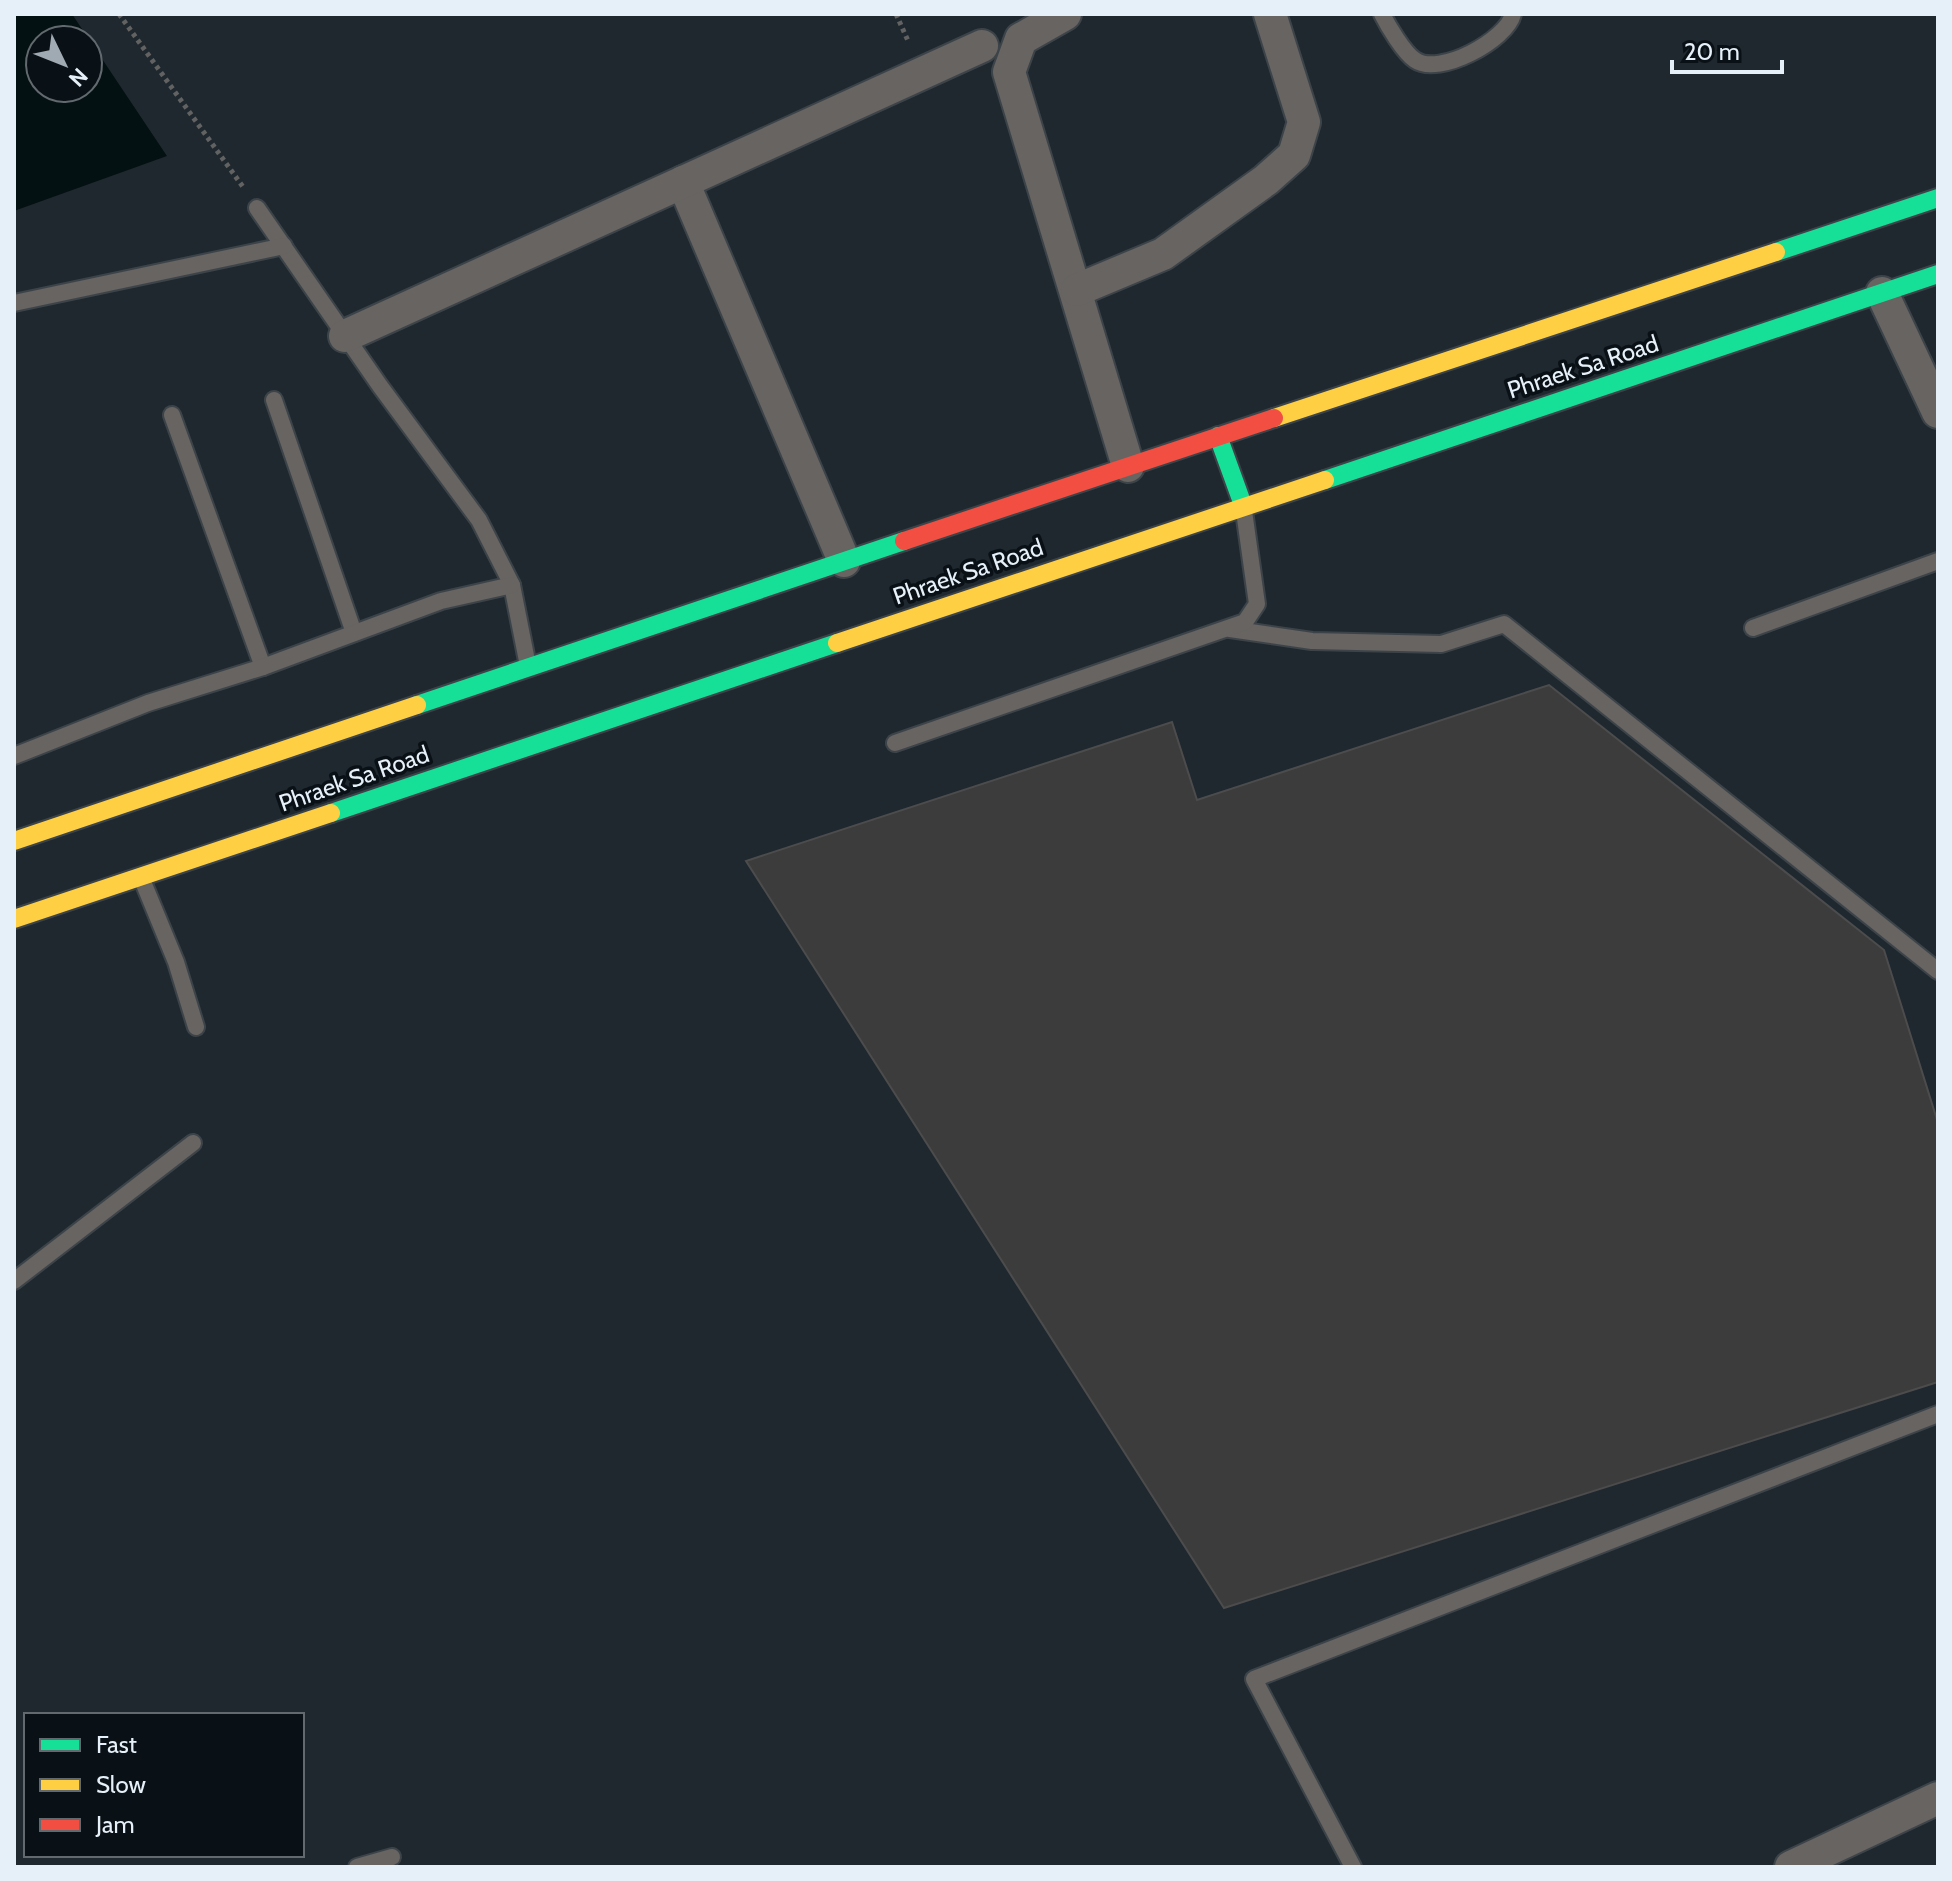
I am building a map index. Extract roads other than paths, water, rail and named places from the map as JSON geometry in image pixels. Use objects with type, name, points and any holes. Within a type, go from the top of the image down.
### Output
[{"type":"main road","name":"Phraek Sa Road","points":[[14,841],[1128,466],[1938,198]]},
{"type":"main road","name":"Phraek Sa Road","points":[[14,919],[1938,274]]},
{"type":"main road","points":[[1218,436],[1243,505]]},
{"type":"street","points":[[1065,14],[1021,39],[1009,72],[1128,466]]},
{"type":"street","points":[[1077,290],[1163,254],[1266,180],[1294,155],[1304,122],[1270,14]]},
{"type":"street","points":[[345,336],[982,46]]},
{"type":"street","points":[[683,182],[844,561]]},
{"type":"street","points":[[1882,293],[1938,412]]},
{"type":"street","points":[[1791,1867],[1938,1798]]},
{"type":"lane","points":[[1382,14],[1412,59],[1425,65],[1445,65],[1498,38],[1511,24],[1513,14]]},
{"type":"lane","points":[[257,208],[345,336],[479,520],[512,585],[528,668]]},
{"type":"lane","points":[[14,303],[284,246]]},
{"type":"lane","points":[[274,400],[354,633]]},
{"type":"lane","points":[[172,415],[263,667]]},
{"type":"lane","points":[[895,743],[1245,622],[1257,604],[1243,505]]},
{"type":"lane","points":[[1753,628],[1938,561]]},
{"type":"lane","points":[[14,756],[148,703],[263,667],[441,601],[512,585]]},
{"type":"lane","points":[[1230,629],[1312,641],[1441,644],[1504,624],[1938,971]]},
{"type":"lane","points":[[140,876],[176,962],[196,1027]]},
{"type":"lane","points":[[14,1281],[193,1143]]},
{"type":"lane","points":[[1353,1867],[1254,1679],[1938,1414]]},
{"type":"lane","points":[[357,1867],[392,1857]]}]
